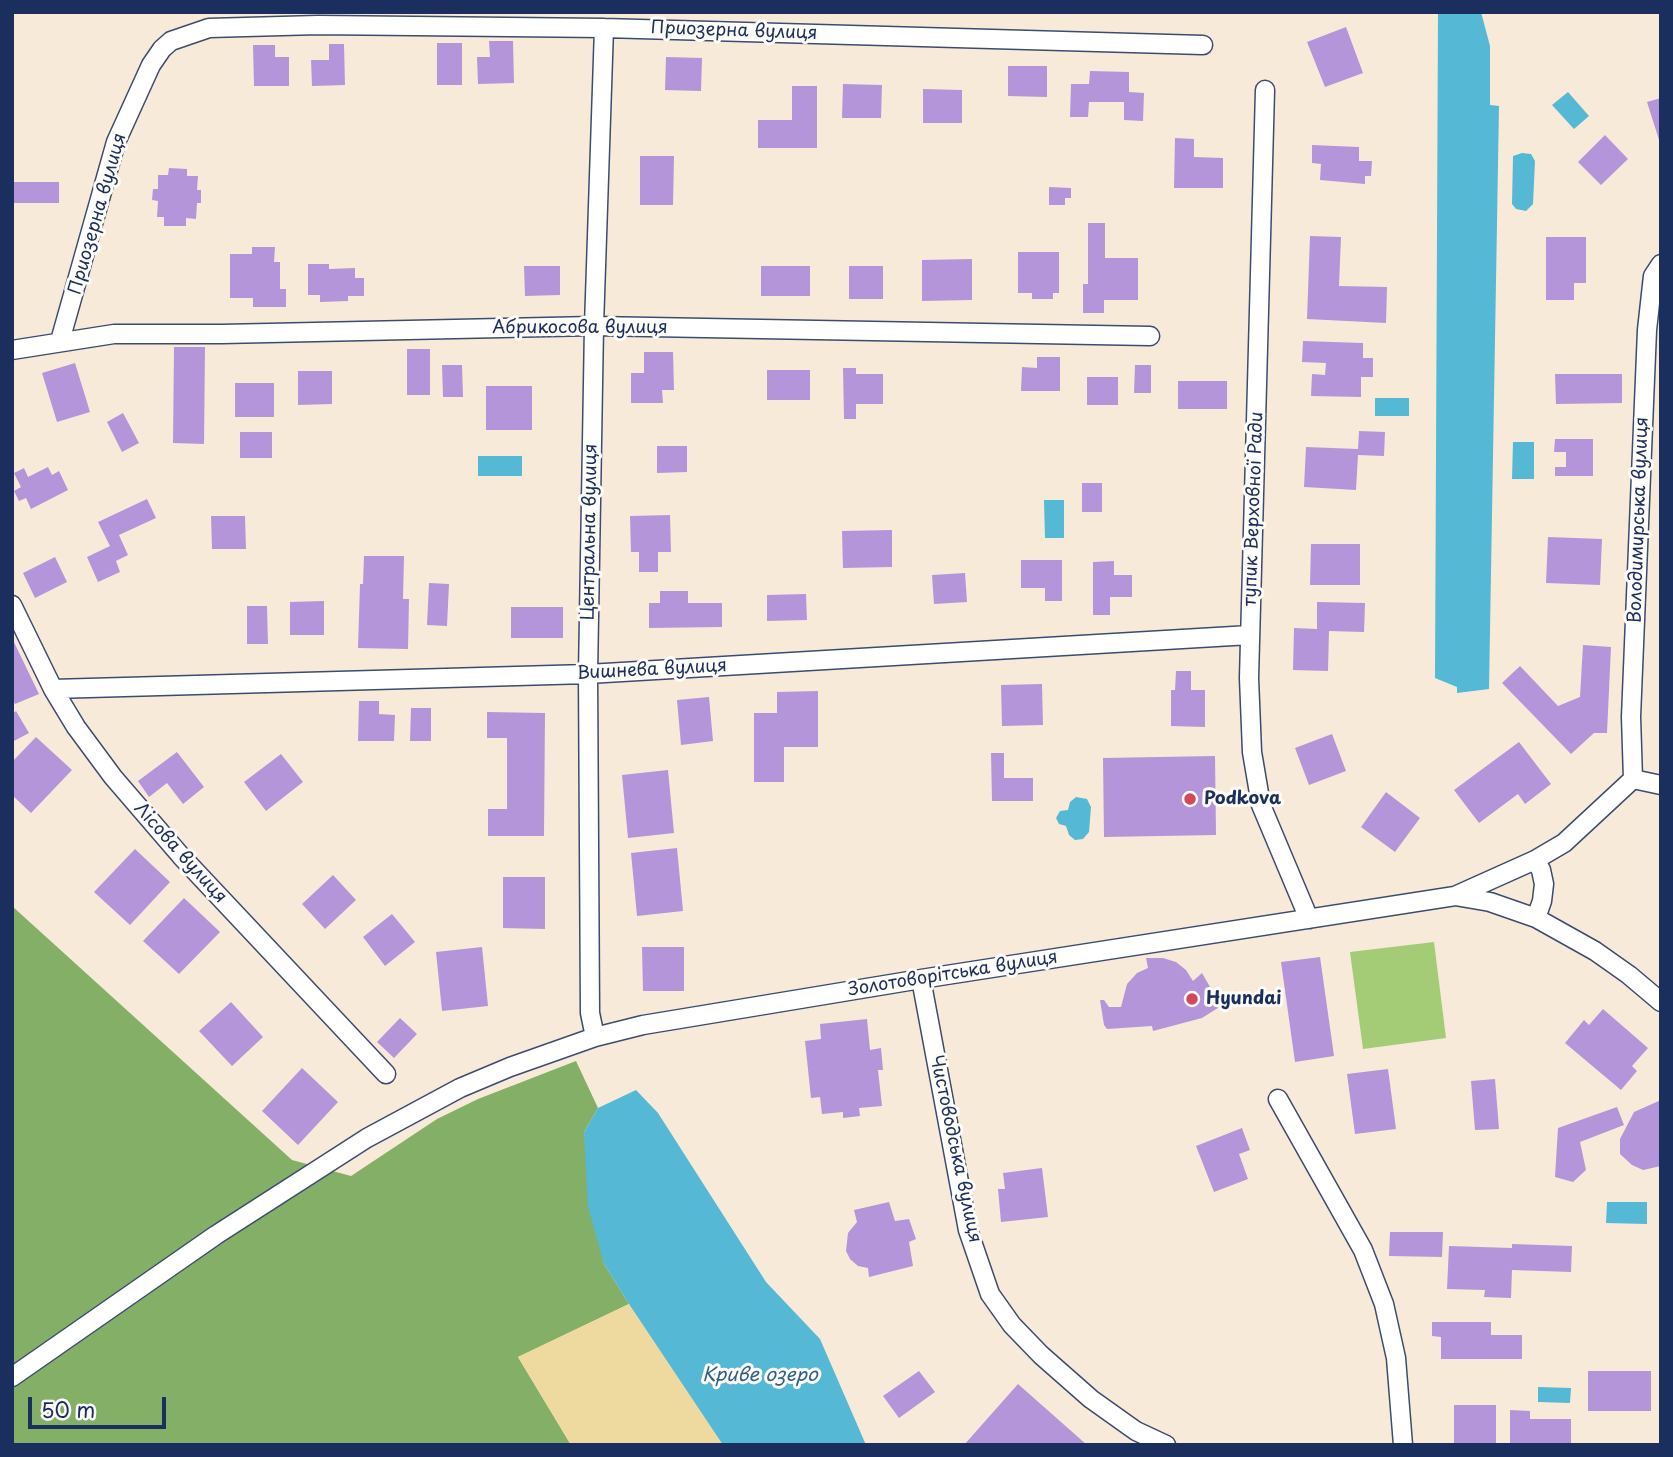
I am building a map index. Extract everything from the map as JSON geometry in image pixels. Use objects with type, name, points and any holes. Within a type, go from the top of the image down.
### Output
[{"type":"street","name":"Приозерна вулиця","points":[[60,341],[116,142],[151,65],[162,48],[171,41],[209,28],[604,28],[1203,45]]},
{"type":"street","name":"Центральна вулиця","points":[[595,1037],[590,1013],[588,674],[594,326],[604,28]]},
{"type":"street","name":"тупик Верховної Ради","points":[[1265,90],[1249,678],[1252,752],[1261,805],[1309,919]]},
{"type":"street","name":"Володимирська вулиця","points":[[1633,779],[1631,717],[1647,330],[1653,276],[1661,264]]},
{"type":"street","name":"Абрикосова вулиця","points":[[12,350],[114,334],[594,326],[1150,335]]},
{"type":"street","name":"Лісова вулиця","points":[[12,605],[52,689],[91,747],[146,816],[386,1074]]},
{"type":"street","name":"Вишнева вулиця","points":[[52,689],[588,674],[1250,635]]},
{"type":"street","points":[[1633,779],[1661,785]]},
{"type":"street","name":"Золотоворітська вулиця","points":[[12,1377],[216,1235],[367,1138],[460,1088],[510,1067],[595,1037],[698,1015],[1455,896],[1535,860],[1572,837],[1633,779]]},
{"type":"street","points":[[1535,860],[1541,870],[1544,884],[1536,918]]},
{"type":"street","name":"Золотоворітська вулиця","points":[[1455,896],[1490,902],[1536,918],[1595,951],[1661,1002]]},
{"type":"street","name":"Чистоводська вулиця","points":[[921,979],[968,1230],[990,1294],[1012,1325],[1091,1399],[1136,1431],[1166,1445]]},
{"type":"street","points":[[1278,1099],[1363,1250],[1384,1304],[1396,1358],[1403,1445]]},
{"type":"green space","points":[[12,906],[292,1160],[351,1176],[437,1119],[478,1099],[576,1061],[598,1108],[584,1132],[604,1264],[629,1304],[518,1357],[571,1445],[12,1445]]},
{"type":"green space","points":[[1434,942],[1446,1038],[1363,1049],[1350,952]]},
{"type":"sand","points":[[629,1304],[723,1445],[571,1445],[518,1357]]},
{"type":"water","points":[[1438,12],[1481,12],[1490,46],[1490,105],[1499,106],[1489,689],[1457,693],[1457,687],[1435,678]]},
{"type":"water","points":[[1568,92],[1589,116],[1574,129],[1552,105]]},
{"type":"water","points":[[1531,154],[1535,161],[1533,204],[1526,211],[1516,209],[1512,204],[1513,156]]},
{"type":"water","points":[[1375,398],[1409,398],[1409,416],[1375,416]]},
{"type":"water","points":[[1513,442],[1534,442],[1534,479],[1512,479]]},
{"type":"water","points":[[478,456],[522,456],[522,476],[478,476]]},
{"type":"water","points":[[1044,500],[1064,500],[1064,538],[1045,538]]},
{"type":"water","points":[[1076,797],[1087,799],[1091,807],[1089,832],[1083,839],[1075,840],[1069,835],[1066,826],[1059,824],[1056,818],[1060,811],[1068,810],[1070,802]]},
{"type":"water","name":"Криве озеро","points":[[636,1090],[658,1113],[766,1282],[820,1339],[866,1445],[723,1445],[629,1304],[604,1264],[588,1207],[584,1132],[598,1108]]},
{"type":"water","points":[[1607,1202],[1647,1202],[1647,1224],[1606,1223]]},
{"type":"water","points":[[1538,1387],[1571,1388],[1570,1403],[1538,1402]]},
{"type":"building","points":[[1346,27],[1363,73],[1325,87],[1307,42]]},
{"type":"building","points":[[489,41],[513,41],[514,83],[478,84],[477,57],[490,57]]},
{"type":"building","points":[[437,43],[462,43],[462,85],[437,85]]},
{"type":"building","points":[[329,44],[344,44],[345,85],[312,86],[311,60],[329,60]]},
{"type":"building","points":[[253,45],[275,45],[275,57],[289,57],[289,86],[254,86]]},
{"type":"building","points":[[666,57],[702,58],[701,91],[665,90]]},
{"type":"building","points":[[1008,66],[1047,66],[1047,97],[1008,96]]},
{"type":"building","points":[[1090,71],[1129,72],[1129,92],[1144,93],[1143,121],[1124,120],[1124,102],[1089,102],[1088,117],[1070,117],[1071,84],[1089,84]]},
{"type":"building","points":[[843,84],[882,85],[881,118],[842,118]]},
{"type":"building","points":[[792,86],[817,86],[817,148],[758,148],[758,120],[792,120]]},
{"type":"building","points":[[923,89],[962,90],[962,123],[923,123]]},
{"type":"building","points":[[1661,98],[1661,143],[1660,143],[1647,102]]},
{"type":"building","points":[[1605,135],[1628,159],[1601,185],[1578,162]]},
{"type":"building","points":[[1175,138],[1194,139],[1194,157],[1223,158],[1223,188],[1174,188]]},
{"type":"building","points":[[1312,145],[1359,147],[1359,161],[1372,161],[1371,176],[1365,176],[1365,184],[1320,180],[1321,164],[1312,163]]},
{"type":"building","points":[[640,156],[674,156],[673,205],[640,205]]},
{"type":"building","points":[[169,168],[187,169],[187,176],[198,176],[197,190],[201,190],[201,203],[197,203],[196,219],[186,218],[186,226],[164,226],[164,217],[157,217],[158,201],[152,200],[153,189],[158,189],[158,175],[168,175]]},
{"type":"building","points":[[12,182],[59,182],[59,203],[12,203]]},
{"type":"building","points":[[1049,187],[1071,188],[1071,198],[1065,198],[1065,205],[1049,205]]},
{"type":"building","points":[[1088,223],[1105,223],[1105,258],[1138,258],[1138,300],[1104,300],[1104,313],[1083,313],[1083,284],[1088,284]]},
{"type":"building","points":[[1310,236],[1341,237],[1339,286],[1387,287],[1386,323],[1307,319]]},
{"type":"building","points":[[1546,237],[1586,237],[1586,283],[1574,283],[1574,300],[1546,300]]},
{"type":"building","points":[[252,247],[275,247],[274,262],[280,262],[280,289],[286,289],[286,307],[253,307],[253,298],[230,298],[230,254],[252,254]]},
{"type":"building","points":[[1018,252],[1059,252],[1059,293],[1053,293],[1053,299],[1032,299],[1032,293],[1018,293]]},
{"type":"building","points":[[972,259],[972,300],[922,301],[922,260]]},
{"type":"building","points":[[308,264],[329,264],[329,269],[355,268],[355,278],[364,278],[364,296],[348,296],[348,301],[320,302],[320,295],[308,295]]},
{"type":"building","points":[[524,266],[560,266],[560,295],[525,296]]},
{"type":"building","points":[[761,266],[810,266],[810,296],[761,296]]},
{"type":"building","points":[[849,266],[883,266],[883,299],[849,299]]},
{"type":"building","points":[[1303,341],[1363,343],[1363,358],[1373,358],[1373,377],[1361,377],[1361,397],[1311,396],[1312,374],[1325,375],[1326,363],[1302,362]]},
{"type":"building","points":[[174,347],[205,347],[204,444],[173,443]]},
{"type":"building","points":[[407,349],[430,349],[430,395],[407,395]]},
{"type":"building","points":[[644,352],[673,352],[674,390],[662,390],[663,403],[631,403],[631,373],[644,373]]},
{"type":"building","points":[[1037,357],[1060,357],[1060,391],[1021,391],[1022,367],[1037,368]]},
{"type":"building","points":[[75,363],[90,412],[57,422],[42,373]]},
{"type":"building","points":[[442,365],[462,365],[463,397],[443,397]]},
{"type":"building","points":[[1135,365],[1151,365],[1151,393],[1134,393]]},
{"type":"building","points":[[843,368],[856,368],[856,374],[883,374],[883,404],[856,404],[856,419],[844,419]]},
{"type":"building","points":[[767,370],[810,370],[810,400],[767,400]]},
{"type":"building","points":[[298,371],[332,371],[332,404],[298,405]]},
{"type":"building","points":[[1555,374],[1622,374],[1622,403],[1556,404]]},
{"type":"building","points":[[1087,377],[1118,377],[1118,405],[1087,405]]},
{"type":"building","points":[[1178,381],[1227,381],[1227,409],[1178,409]]},
{"type":"building","points":[[235,383],[274,383],[274,417],[235,417]]},
{"type":"building","points":[[486,386],[532,386],[532,430],[486,430]]},
{"type":"building","points":[[123,413],[139,443],[122,452],[107,422]]},
{"type":"building","points":[[1359,431],[1385,432],[1384,456],[1358,455],[1356,490],[1304,487],[1306,447],[1358,449]]},
{"type":"building","points":[[240,432],[272,432],[272,458],[240,458]]},
{"type":"building","points":[[1555,439],[1593,439],[1593,476],[1555,476],[1555,467],[1566,467],[1566,452],[1554,452]]},
{"type":"building","points":[[657,446],[687,446],[687,472],[657,473]]},
{"type":"building","points":[[48,467],[52,475],[59,471],[68,490],[31,509],[26,498],[19,501],[14,491],[21,487],[14,473],[24,468],[28,477]]},
{"type":"building","points":[[1082,483],[1102,483],[1102,512],[1082,512]]},
{"type":"building","points":[[147,499],[156,518],[119,535],[128,555],[116,561],[120,572],[98,582],[87,557],[110,546],[98,522]]},
{"type":"building","points":[[670,515],[671,552],[658,552],[658,572],[639,572],[639,552],[631,552],[630,516]]},
{"type":"building","points":[[211,516],[245,516],[246,549],[212,549]]},
{"type":"building","points":[[892,530],[892,567],[843,568],[842,531]]},
{"type":"building","points":[[1548,537],[1602,539],[1600,585],[1546,583]]},
{"type":"building","points":[[1311,544],[1360,544],[1360,585],[1310,585]]},
{"type":"building","points":[[364,556],[404,556],[403,599],[409,599],[408,649],[358,648],[360,584],[363,584]]},
{"type":"building","points":[[55,557],[67,582],[35,598],[23,573]]},
{"type":"building","points":[[1021,560],[1062,560],[1062,601],[1045,601],[1045,588],[1021,588]]},
{"type":"building","points":[[1114,561],[1114,575],[1132,575],[1132,597],[1110,597],[1110,615],[1093,615],[1093,562]]},
{"type":"building","points":[[965,573],[967,602],[934,604],[932,575]]},
{"type":"building","points":[[429,583],[449,584],[447,626],[427,625]]},
{"type":"building","points":[[660,591],[688,591],[688,603],[722,603],[722,627],[649,628],[649,603],[660,603]]},
{"type":"building","points":[[806,594],[807,620],[767,621],[767,595]]},
{"type":"building","points":[[324,601],[324,635],[290,635],[290,602]]},
{"type":"building","points":[[1317,602],[1365,603],[1364,632],[1329,631],[1328,671],[1293,670],[1294,628],[1317,629]]},
{"type":"building","points":[[247,606],[267,606],[268,644],[247,644]]},
{"type":"building","points":[[511,607],[563,607],[563,638],[511,638]]},
{"type":"building","points":[[12,638],[39,694],[15,704],[12,698]]},
{"type":"building","points":[[1583,645],[1611,647],[1607,733],[1594,733],[1571,754],[1502,683],[1520,666],[1558,706],[1580,697]]},
{"type":"building","points":[[1176,671],[1191,671],[1191,690],[1205,690],[1205,727],[1171,726],[1171,690],[1175,690]]},
{"type":"building","points":[[1042,684],[1043,725],[1002,726],[1001,685]]},
{"type":"building","points":[[818,691],[818,747],[784,747],[784,782],[754,782],[754,713],[777,713],[777,692]]},
{"type":"building","points":[[709,697],[713,741],[681,745],[677,700]]},
{"type":"building","points":[[359,701],[379,701],[379,714],[395,715],[394,741],[358,741]]},
{"type":"building","points":[[411,708],[431,708],[431,741],[410,741]]},
{"type":"building","points":[[16,711],[29,733],[12,742],[12,714]]},
{"type":"building","points":[[487,712],[545,713],[544,836],[488,836],[488,809],[507,809],[507,738],[487,738]]},
{"type":"building","points":[[1332,734],[1346,771],[1309,785],[1295,748]]},
{"type":"building","points":[[36,737],[72,770],[31,813],[12,795],[12,762]]},
{"type":"building","points":[[1519,742],[1551,784],[1525,804],[1518,794],[1479,823],[1454,790]]},
{"type":"building","points":[[177,752],[204,787],[183,804],[167,783],[149,797],[138,781]]},
{"type":"building","points":[[991,753],[1004,753],[1004,778],[1033,778],[1033,801],[992,801]]},
{"type":"building","points":[[281,754],[303,782],[266,811],[244,782]]},
{"type":"building","points":[[1215,756],[1216,835],[1104,837],[1103,758]]},
{"type":"building","points":[[668,770],[674,833],[628,838],[622,775]]},
{"type":"building","points":[[1386,792],[1420,818],[1395,852],[1361,827]]},
{"type":"building","points":[[677,848],[683,911],[637,916],[631,853]]},
{"type":"building","points":[[135,849],[170,882],[130,925],[94,892]]},
{"type":"building","points":[[333,875],[356,900],[325,929],[302,904]]},
{"type":"building","points":[[503,877],[545,877],[545,929],[503,928]]},
{"type":"building","points":[[184,898],[220,932],[179,974],[143,941]]},
{"type":"building","points":[[392,914],[415,942],[385,966],[363,937]]},
{"type":"building","points":[[482,947],[488,1006],[442,1011],[436,952]]},
{"type":"building","points":[[642,947],[684,947],[684,991],[643,991]]},
{"type":"building","points":[[1320,957],[1334,1056],[1295,1062],[1281,962]]},
{"type":"building","points":[[1146,958],[1163,958],[1176,962],[1186,970],[1193,981],[1202,973],[1221,1006],[1202,1018],[1153,1031],[1152,1026],[1107,1029],[1100,1000],[1104,1000],[1109,1007],[1121,1007],[1127,984],[1137,973],[1148,968]]},
{"type":"building","points":[[231,1002],[263,1037],[232,1066],[199,1031]]},
{"type":"building","points":[[1603,1009],[1648,1048],[1632,1066],[1637,1071],[1621,1090],[1565,1043],[1584,1020],[1589,1025]]},
{"type":"building","points":[[400,1018],[417,1034],[394,1058],[377,1042]]},
{"type":"building","points":[[867,1019],[870,1050],[881,1048],[883,1070],[878,1070],[882,1106],[859,1108],[860,1116],[843,1118],[843,1112],[822,1114],[820,1097],[811,1098],[805,1041],[821,1039],[820,1024]]},
{"type":"building","points":[[302,1068],[338,1102],[298,1145],[262,1111]]},
{"type":"building","points":[[1388,1069],[1396,1129],[1355,1134],[1347,1074]]},
{"type":"building","points":[[1495,1079],[1499,1129],[1475,1130],[1471,1081]]},
{"type":"building","points":[[1661,1100],[1661,1166],[1643,1170],[1632,1165],[1620,1154],[1620,1139],[1634,1112]]},
{"type":"building","points":[[1617,1107],[1624,1125],[1580,1142],[1586,1170],[1573,1182],[1555,1177],[1558,1128]]},
{"type":"building","points":[[1242,1128],[1250,1150],[1239,1154],[1248,1179],[1214,1192],[1196,1146]]},
{"type":"building","points":[[1042,1168],[1048,1217],[1001,1222],[998,1189],[1005,1189],[1003,1173]]},
{"type":"building","points":[[889,1202],[895,1221],[909,1219],[916,1239],[909,1242],[913,1266],[869,1277],[868,1268],[858,1266],[846,1251],[848,1233],[857,1222],[854,1210]]},
{"type":"building","points":[[1390,1232],[1443,1232],[1442,1257],[1389,1256]]},
{"type":"building","points":[[1512,1244],[1572,1246],[1571,1272],[1512,1270],[1511,1298],[1484,1297],[1485,1290],[1447,1289],[1449,1246],[1512,1248]]},
{"type":"building","points":[[1432,1322],[1491,1322],[1491,1335],[1522,1335],[1522,1359],[1441,1359],[1441,1337],[1432,1336]]},
{"type":"building","points":[[919,1371],[935,1392],[899,1418],[883,1396]]},
{"type":"building","points":[[1588,1371],[1651,1371],[1651,1411],[1588,1411]]},
{"type":"building","points":[[1018,1384],[1087,1445],[964,1445]]},
{"type":"building","points":[[1454,1405],[1496,1405],[1496,1445],[1454,1445]]},
{"type":"building","points":[[1510,1410],[1530,1411],[1530,1419],[1571,1419],[1571,1445],[1510,1445]]},
{"type":"place","name":"Podkova","points":[[1190,799]]},
{"type":"place","name":"Hyundai","points":[[1192,999]]}]
